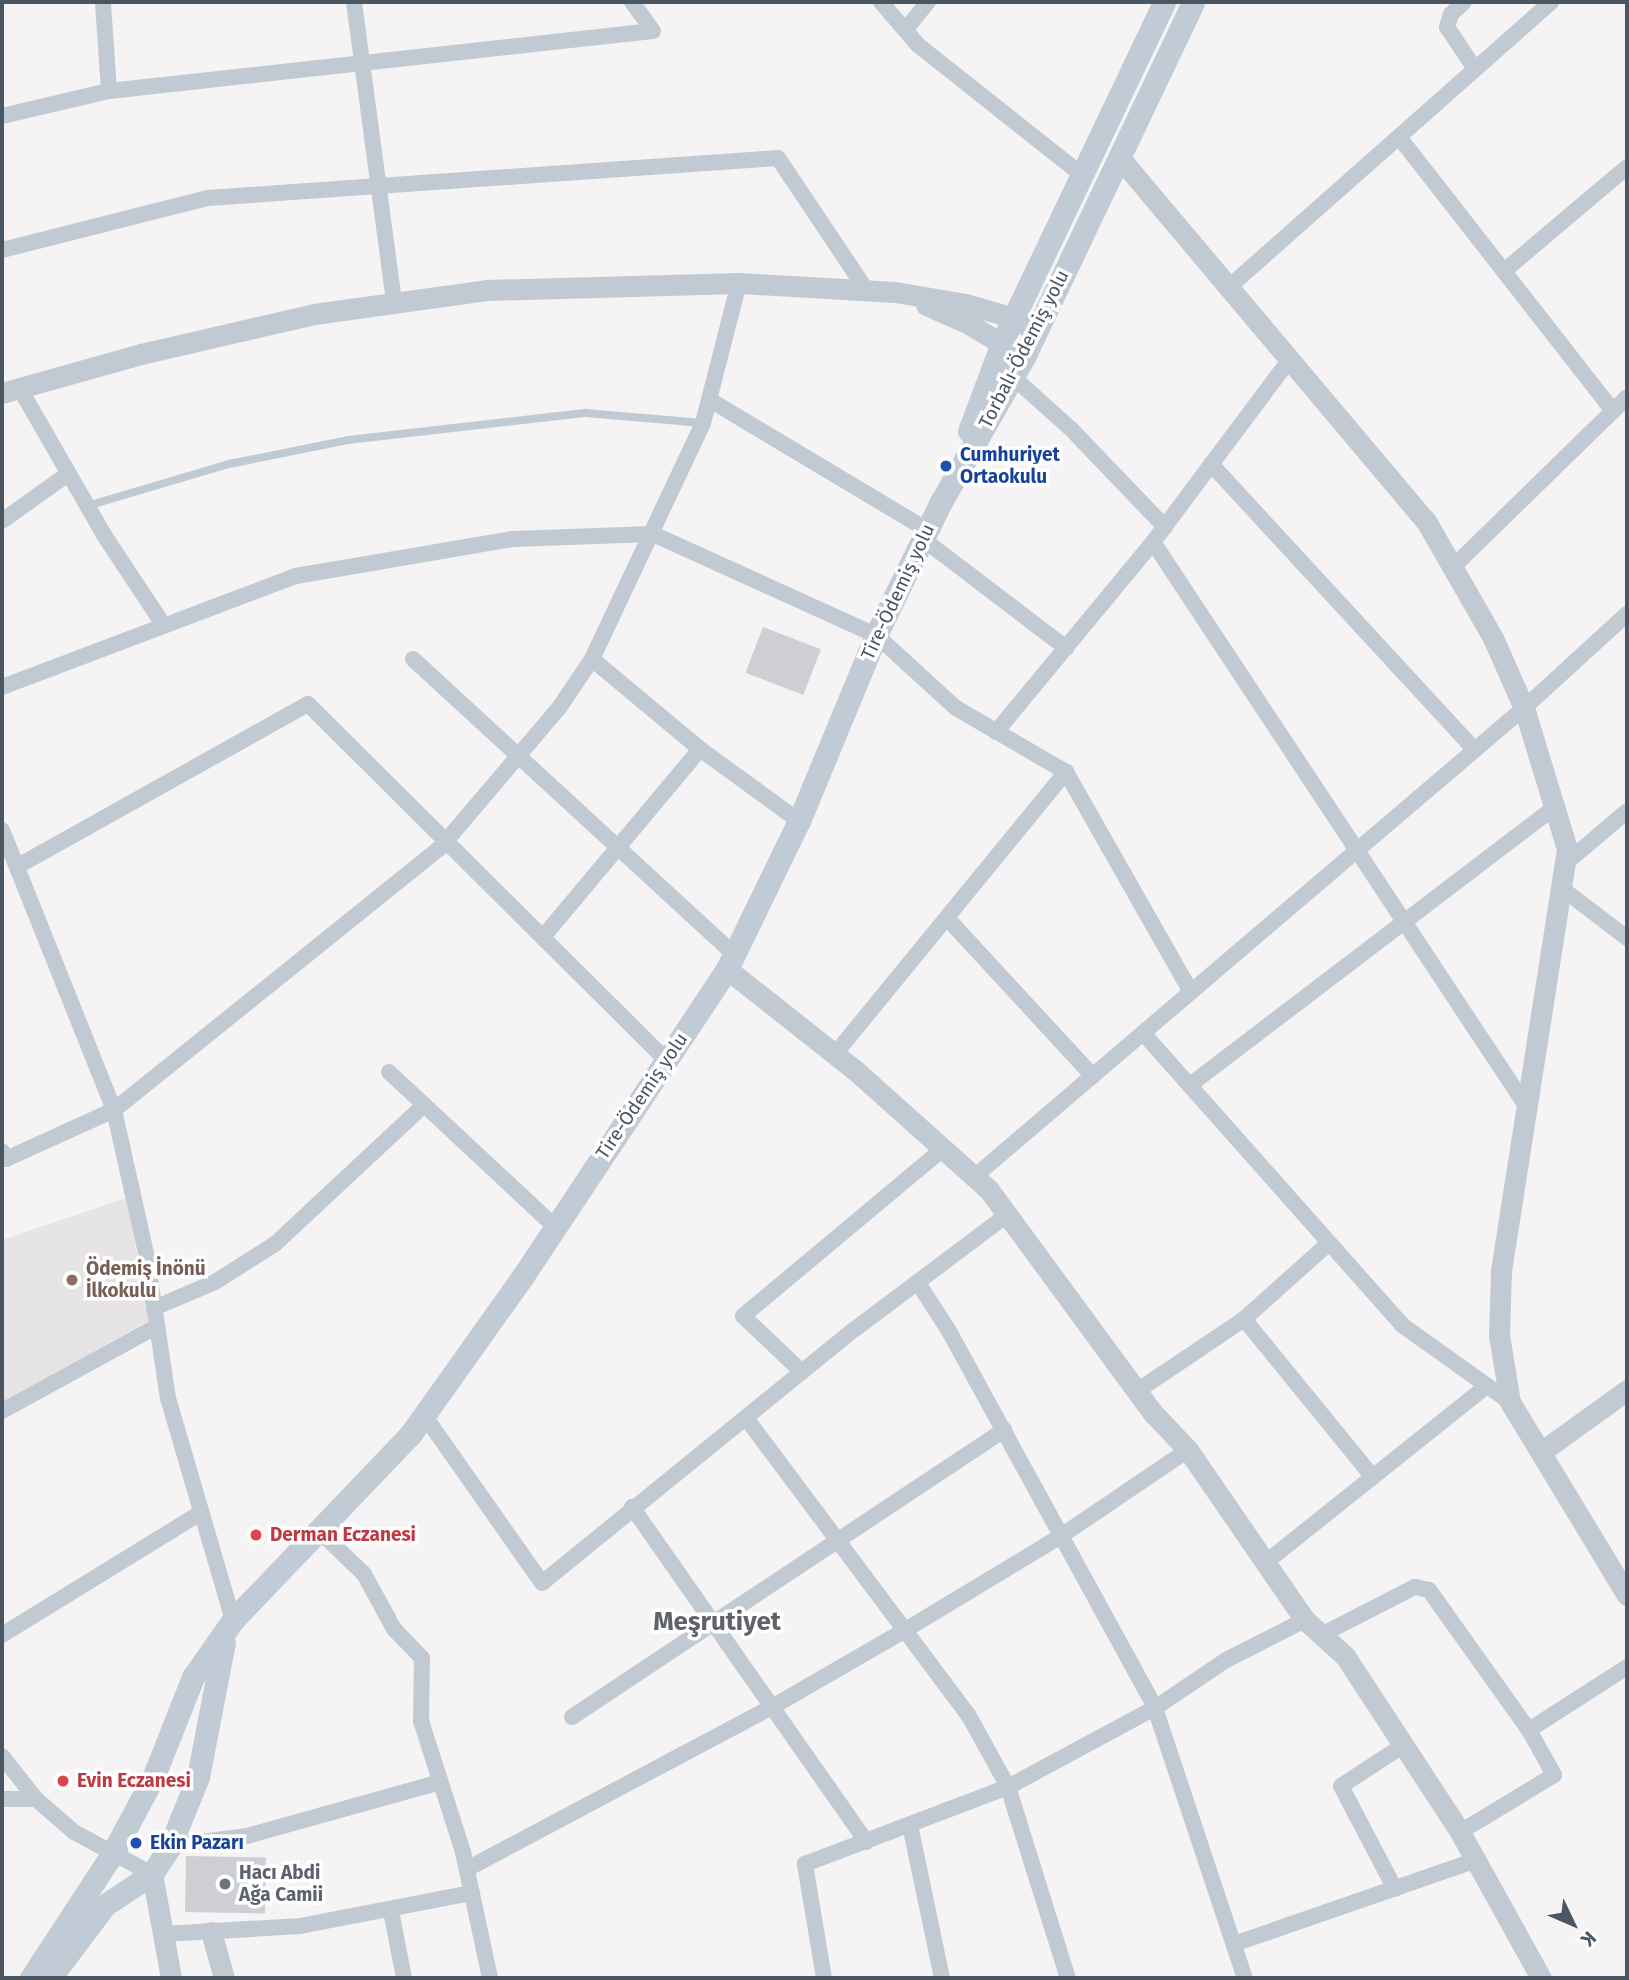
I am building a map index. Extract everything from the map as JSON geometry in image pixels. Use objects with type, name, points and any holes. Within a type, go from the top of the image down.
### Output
[{"type":"main road","name":"Torbalı-Ödemiş yolu","points":[[941,502],[1002,344],[1164,2]]},
{"type":"main road","name":"Torbalı-Ödemiş yolu","points":[[941,502],[1024,356],[1193,2]]},
{"type":"main road","name":"Tire-Ödemiş yolu","points":[[233,1620],[424,1415],[555,1227],[730,961],[799,821],[876,635],[941,502]]},
{"type":"main road","points":[[50,1978],[105,1905],[152,1874],[170,1846],[198,1777],[218,1656],[233,1620]]},
{"type":"main road","points":[[31,1978],[112,1854],[153,1778],[193,1677],[233,1620]]},
{"type":"street","points":[[103,2],[109,91]]},
{"type":"street","points":[[354,2],[376,186],[394,303]]},
{"type":"street","points":[[2,116],[109,91],[653,31],[632,2]]},
{"type":"street","points":[[881,2],[918,45],[1082,175]]},
{"type":"street","points":[[906,29],[928,2]]},
{"type":"street","points":[[1464,2],[1451,14],[1447,27],[1475,69]]},
{"type":"street","points":[[1229,287],[1551,2]]},
{"type":"street","points":[[1399,137],[1613,411]]},
{"type":"street","points":[[1119,157],[1426,521],[1493,638],[1524,708],[1556,806],[1567,849],[1564,890],[1500,1272],[1499,1335],[1510,1402]]},
{"type":"street","points":[[2,250],[208,198],[778,158],[867,290]]},
{"type":"street","points":[[1503,271],[1627,167]]},
{"type":"street","points":[[163,624],[68,474],[10,390],[314,314],[486,290],[739,283],[895,292],[966,304],[1014,318],[1036,331]]},
{"type":"street","points":[[2,1151],[6,1159],[114,1110],[302,962],[446,841],[519,756],[592,659],[653,534],[703,423],[739,283]]},
{"type":"street","points":[[895,292],[969,324],[1024,356]]},
{"type":"street","points":[[996,732],[1165,527],[1290,359]]},
{"type":"street","points":[[1013,377],[1071,429],[1165,527]]},
{"type":"street","points":[[1453,567],[1627,397]]},
{"type":"street","points":[[710,400],[925,535],[1066,648]]},
{"type":"street","points":[[1211,464],[1475,750]]},
{"type":"street","points":[[2,521],[68,474]]},
{"type":"street","points":[[2,687],[296,576],[512,539],[653,534],[876,635],[956,708],[1066,772],[1191,992]]},
{"type":"street","points":[[1153,542],[1528,1109]]},
{"type":"street","points":[[974,1177],[1524,708],[1627,614]]},
{"type":"street","points":[[413,659],[618,847],[730,961],[974,1177],[1007,1215],[1137,1391],[1188,1450],[1305,1620],[1345,1656],[1460,1832],[1541,1978]]},
{"type":"street","points":[[592,659],[700,749],[799,821]]},
{"type":"street","points":[[18,866],[308,704],[666,1060]]},
{"type":"street","points":[[543,937],[700,749]]},
{"type":"street","points":[[835,1054],[1066,772]]},
{"type":"street","points":[[1190,1085],[1556,806]]},
{"type":"street","points":[[1566,863],[1627,811]]},
{"type":"street","points":[[2,830],[114,1110],[154,1307],[168,1398],[199,1514],[233,1620]]},
{"type":"street","points":[[1564,890],[1627,938]]},
{"type":"street","points":[[947,918],[1093,1076]]},
{"type":"street","points":[[1143,1033],[1402,1325],[1510,1402],[1627,1595]]},
{"type":"street","points":[[389,1072],[555,1227]]},
{"type":"street","points":[[154,1307],[215,1282],[275,1244],[424,1105]]},
{"type":"street","points":[[802,1372],[743,1316],[943,1149]]},
{"type":"street","points":[[424,1415],[542,1583],[632,1507],[802,1372],[1007,1215]]},
{"type":"street","points":[[1137,1391],[1244,1320],[1329,1243]]},
{"type":"street","points":[[918,1283],[1004,1430],[1155,1708],[1245,1978]]},
{"type":"street","points":[[1244,1320],[1373,1477]]},
{"type":"street","points":[[2,1410],[157,1325]]},
{"type":"street","points":[[1265,1563],[1487,1385]]},
{"type":"street","points":[[1541,1452],[1627,1390]]},
{"type":"street","points":[[746,1418],[902,1632],[969,1716],[1008,1787],[1068,1978]]},
{"type":"street","points":[[572,1717],[1004,1430]]},
{"type":"street","points":[[467,1869],[772,1707],[902,1632],[1061,1536],[1188,1450]]},
{"type":"street","points":[[632,1507],[867,1842]]},
{"type":"street","points":[[2,1634],[199,1514]]},
{"type":"street","points":[[318,1530],[364,1574],[394,1629],[422,1658],[421,1721],[467,1869],[490,1978]]},
{"type":"street","points":[[1321,1635],[1415,1587],[1429,1590],[1442,1602],[1529,1730],[1554,1775],[1460,1832]]},
{"type":"street","points":[[824,1978],[805,1864],[1008,1787],[1155,1708],[1226,1660],[1305,1620]]},
{"type":"street","points":[[1529,1730],[1627,1667]]},
{"type":"street","points":[[1395,1889],[1341,1786],[1404,1745]]},
{"type":"street","points":[[2,1756],[36,1799],[74,1832],[152,1874],[171,1978]]},
{"type":"street","points":[[170,1846],[247,1836],[440,1782]]},
{"type":"street","points":[[2,1799],[36,1799]]},
{"type":"street","points":[[910,1825],[942,1978]]},
{"type":"street","points":[[1234,1944],[1477,1860]]},
{"type":"street","points":[[163,1934],[300,1926],[391,1911],[472,1893]]},
{"type":"street","points":[[391,1911],[404,1978]]},
{"type":"street","points":[[211,1932],[224,1978]]},
{"type":"lane","points":[[87,506],[229,464],[348,440],[586,412],[703,423]]},
{"type":"shaded area","name":"Ödemiş İnönü İlkokulu","points":[[126,1198],[150,1320],[2,1402],[2,1240]]},
{"type":"building","points":[[763,627],[821,649],[803,695],[745,673]]},
{"type":"building","name":"Hacı Abdi Ağa Camii","points":[[186,1856],[266,1857],[265,1913],[185,1912]]},
{"type":"place","name":"Cumhuriyet Ortaokulu","points":[[946,466]]},
{"type":"place","name":"Ödemiş İnönü İlkokulu","points":[[72,1280]]},
{"type":"place","name":"Derman Eczanesi","points":[[256,1535]]},
{"type":"place","name":"Evin Eczanesi","points":[[63,1781]]},
{"type":"place","name":"Ekin Pazarı","points":[[136,1843]]},
{"type":"place","name":"Hacı Abdi Ağa Camii","points":[[225,1884]]},
{"type":"district","name":"Meşrutiyet","points":[[717,1622]]}]
